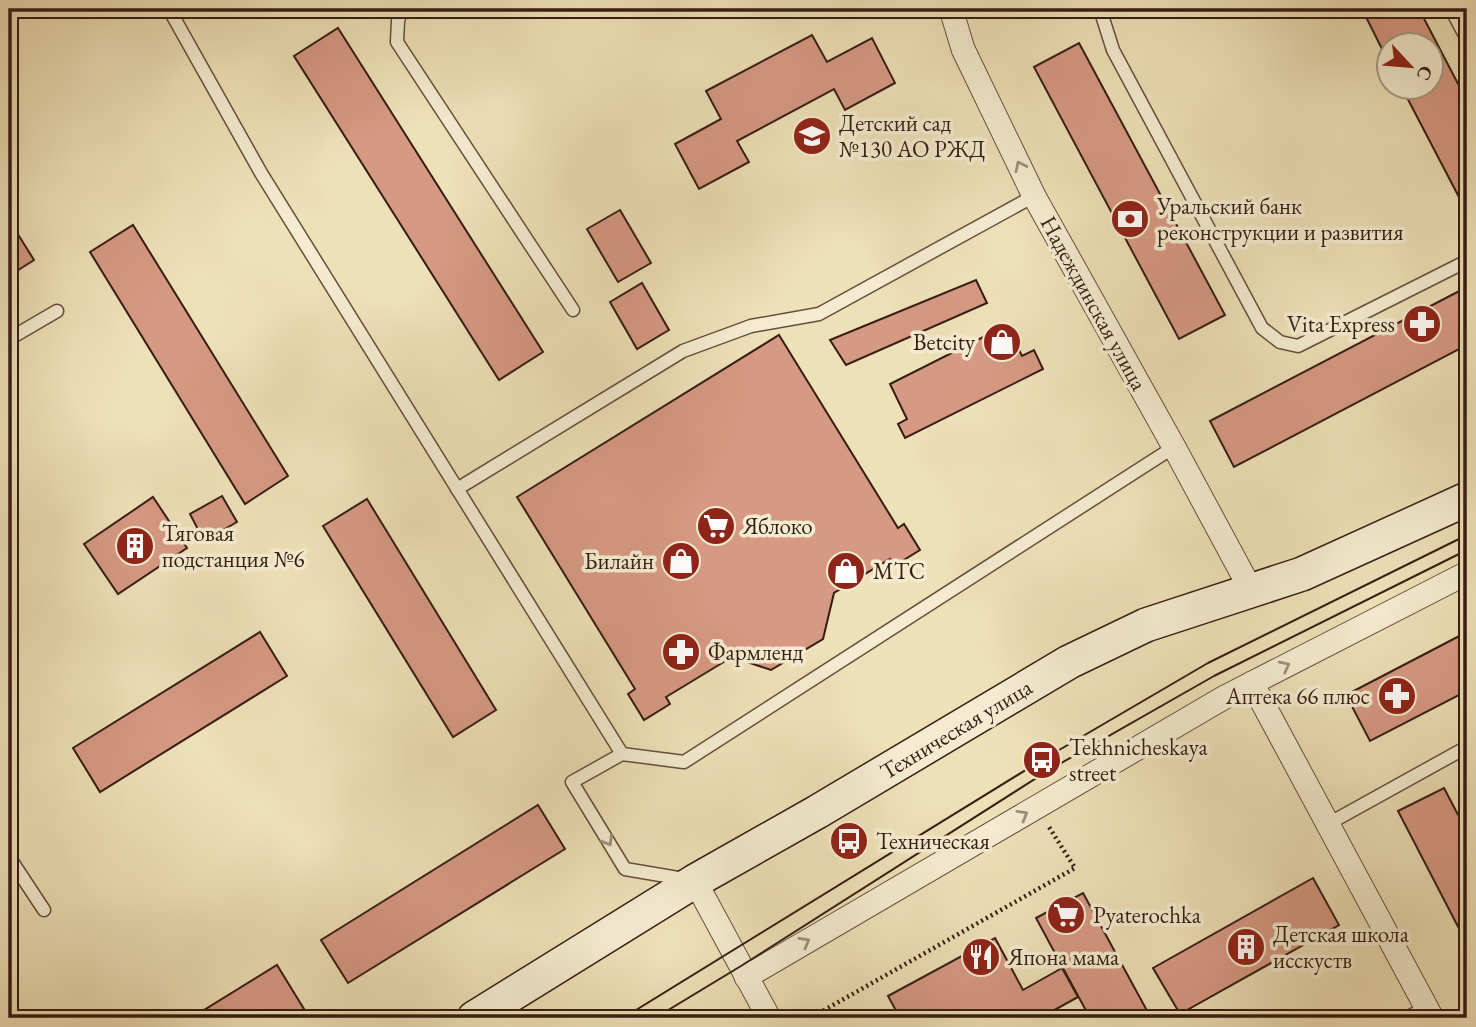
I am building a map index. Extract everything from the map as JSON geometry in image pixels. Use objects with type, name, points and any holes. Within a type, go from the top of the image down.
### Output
[{"type":"main road","name":"Техническая улица","points":[[474,1018],[695,881],[1069,663],[1146,625],[1302,573],[1467,499]]},
{"type":"street","name":"Надеждинская улица","points":[[951,9],[963,49],[1034,196],[1251,590]]},
{"type":"street","points":[[746,976],[1252,683],[1467,573]]},
{"type":"street","points":[[1252,683],[1328,824],[1422,1014]]},
{"type":"street","points":[[695,881],[769,1018]]},
{"type":"lane","points":[[169,9],[261,173],[622,754]]},
{"type":"lane","points":[[402,9],[397,41],[573,310]]},
{"type":"lane","points":[[1100,9],[1113,50],[1262,328],[1280,342],[1298,346],[1467,261]]},
{"type":"lane","points":[[1451,9],[1467,39]]},
{"type":"lane","points":[[457,489],[683,351],[751,326],[819,314],[1034,196]]},
{"type":"lane","points":[[9,339],[57,311]]},
{"type":"lane","points":[[695,881],[625,869],[572,782],[622,754],[684,762],[1174,447]]},
{"type":"lane","points":[[1328,824],[1467,747]]},
{"type":"lane","points":[[9,857],[44,910]]},
{"type":"path","points":[[785,1018],[811,1017],[1075,868],[1045,821]]},
{"type":"building","points":[[1362,9],[1419,9],[1431,32],[1374,32]]},
{"type":"building","points":[[338,28],[543,352],[499,380],[294,56]]},
{"type":"building","points":[[812,35],[827,62],[872,38],[895,83],[845,110],[834,89],[737,141],[749,162],[699,189],[675,144],[721,119],[706,91]]},
{"type":"building","points":[[1079,43],[1225,315],[1179,339],[1034,67]]},
{"type":"building","points":[[1444,57],[1467,101],[1467,195],[1460,199],[1409,102],[1444,102]]},
{"type":"building","points":[[620,210],[651,263],[618,282],[587,229]]},
{"type":"building","points":[[9,220],[34,260],[9,276]]},
{"type":"building","points":[[133,225],[288,476],[245,504],[90,252]]},
{"type":"building","points":[[976,280],[987,303],[846,365],[830,340]]},
{"type":"building","points":[[642,283],[669,330],[637,349],[610,302]]},
{"type":"building","points":[[1467,287],[1467,345],[1234,467],[1210,421]]},
{"type":"building","points":[[1007,325],[1022,356],[1034,350],[1043,369],[905,438],[898,424],[907,419],[890,384]]},
{"type":"building","name":"Яблоко","points":[[779,335],[898,528],[904,524],[920,550],[894,566],[890,559],[834,593],[823,639],[771,670],[732,657],[666,697],[670,704],[644,720],[628,694],[635,689],[517,497]]},
{"type":"building","points":[[222,496],[237,522],[204,541],[190,514]]},
{"type":"building","name":"Тяговая подстанция №6","points":[[153,497],[187,548],[118,594],[84,544]]},
{"type":"building","points":[[367,499],[496,710],[453,737],[323,526]]},
{"type":"building","points":[[260,632],[287,676],[100,792],[73,748]]},
{"type":"building","points":[[1467,632],[1467,691],[1370,741],[1346,695]]},
{"type":"building","points":[[1444,788],[1467,832],[1467,944],[1398,811]]},
{"type":"building","points":[[538,805],[565,849],[348,983],[321,940]]},
{"type":"building","name":"Детская школа исскуств","points":[[1313,878],[1339,925],[1180,1014],[1153,968]]},
{"type":"building","points":[[1083,893],[1151,1018],[1090,1018],[1036,918]]},
{"type":"building","points":[[995,938],[1023,990],[1062,968],[1078,997],[1040,1018],[900,1018],[888,996]]},
{"type":"building","points":[[277,965],[304,1009],[289,1018],[191,1018]]},
{"type":"tram line","points":[[623,1018],[1042,760],[1208,663],[1467,535]]},
{"type":"tram line","points":[[655,1018],[1049,770],[1214,676],[1467,550]]},
{"type":"place","name":"Детский сад №130 АО РЖД","points":[[812,136]]},
{"type":"place","name":"Уральский банк реконструкции и развития","points":[[1130,219]]},
{"type":"place","name":"Vita Express","points":[[1422,324]]},
{"type":"place","name":"Betcity","points":[[1002,342]]},
{"type":"place","name":"Яблоко","points":[[716,526]]},
{"type":"place","name":"Тяговая подстанция №6","points":[[135,546]]},
{"type":"place","name":"Билайн","points":[[681,561]]},
{"type":"place","name":"МТС","points":[[846,571]]},
{"type":"place","name":"Фармленд","points":[[681,652]]},
{"type":"place","name":"Аптека 66 плюс","points":[[1397,696]]},
{"type":"place","name":"Tekhnicheskaya street","points":[[1042,760]]},
{"type":"place","name":"Техническая","points":[[849,841]]},
{"type":"place","name":"Pyaterochka","points":[[1066,915]]},
{"type":"place","name":"Детская школа исскуств","points":[[1246,947]]},
{"type":"place","name":"Япона мама","points":[[981,957]]}]
